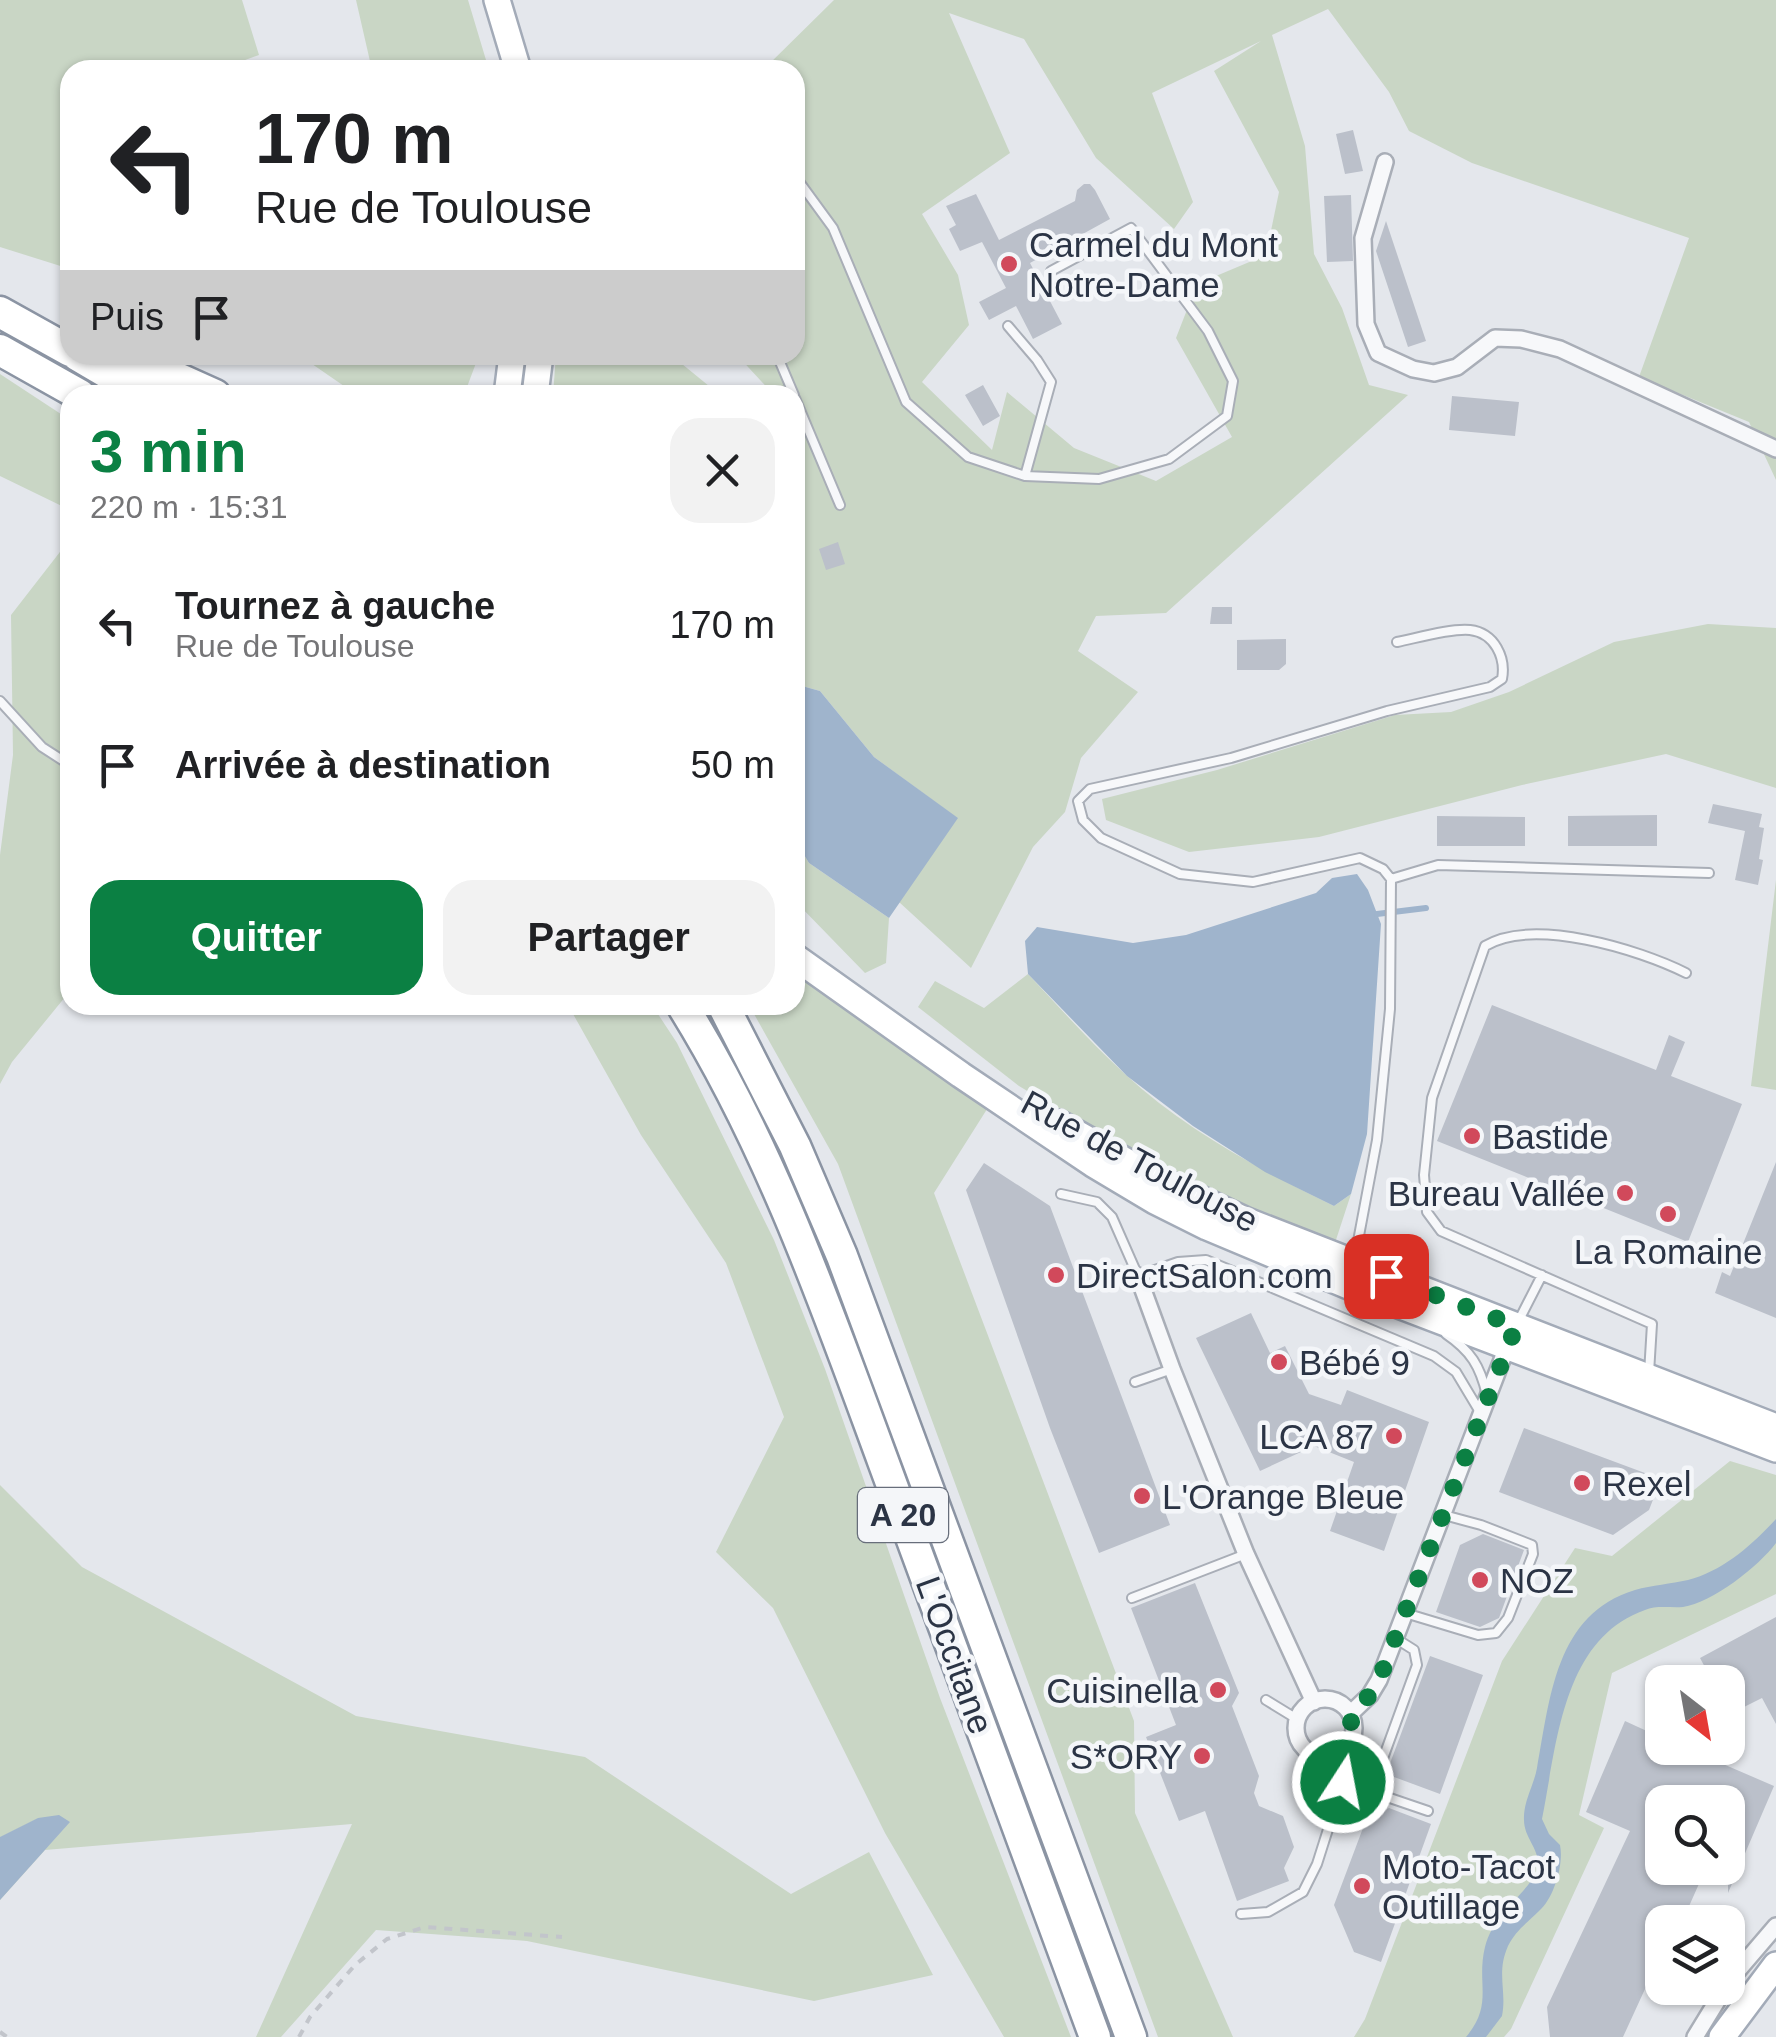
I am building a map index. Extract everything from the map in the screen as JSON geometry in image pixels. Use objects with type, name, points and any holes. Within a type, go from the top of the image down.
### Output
[{"type":"highway","points":[[0,300],[30,308],[60,323]]},
{"type":"highway","points":[[0,312],[60,345]]},
{"type":"highway","points":[[0,350],[62,385]]},
{"type":"highway","points":[[95,365],[128,385]]},
{"type":"highway","points":[[148,365],[193,385]]},
{"type":"highway","name":"L'Occitane","points":[[688,1015],[733,1097],[790,1220],[855,1385],[1095,2037]]},
{"type":"highway","name":"L'Occitane","points":[[727,1015],[786,1128],[842,1256],[1131,2037]]},
{"type":"main road","points":[[496,0],[515,60]]},
{"type":"main road","name":"Rue de Toulouse","points":[[805,947],[898,1018],[1062,1124],[1350,1274],[1405,1307],[1648,1378],[1776,1427]]},
{"type":"main road","name":"Rue de Toulouse","points":[[805,965],[1093,1164],[1207,1227],[1350,1274],[1511,1336],[1776,1449]]},
{"type":"main road","points":[[1722,2037],[1776,1965]]},
{"type":"street","points":[[1385,162],[1363,238],[1366,324],[1378,353],[1434,373],[1457,367],[1495,338],[1521,338],[1560,349],[1776,449]]},
{"type":"street","points":[[1138,1276],[1246,1554],[1314,1702]]},
{"type":"street","points":[[1350,1714],[1379,1680],[1511,1336]]},
{"type":"street","points":[[1334,1701],[1350,1714],[1353,1736],[1340,1753],[1317,1756],[1306,1751],[1296,1731],[1297,1719],[1314,1702],[1334,1701]]},
{"type":"street","points":[[1745,1963],[1776,1926]]},
{"type":"street","points":[[1695,2037],[1714,2005]]},
{"type":"lane","points":[[805,190],[832,228],[906,402],[968,457],[1024,476],[1098,479],[1169,460],[1226,416],[1233,381],[1208,331],[1132,228],[1052,271]]},
{"type":"lane","points":[[1008,326],[1038,360],[1051,382],[1024,476]]},
{"type":"lane","points":[[805,423],[840,505]]},
{"type":"lane","points":[[1350,1274],[1378,1140],[1390,1009],[1391,880],[1382,869],[1360,858],[1252,882],[1180,874],[1102,838],[1083,820],[1078,801],[1090,789],[1230,758],[1386,710],[1490,687],[1502,679],[1505,664],[1497,646],[1470,630],[1397,642]]},
{"type":"lane","points":[[0,701],[42,747],[60,759]]},
{"type":"lane","points":[[1391,880],[1438,864],[1709,874]]},
{"type":"lane","points":[[1648,1378],[1652,1324],[1441,1231],[1428,1212],[1424,1176],[1432,1098],[1485,946],[1515,934],[1604,942],[1652,956],[1686,973]]},
{"type":"lane","points":[[1061,1194],[1097,1202],[1112,1217],[1138,1276],[1178,1262],[1206,1260],[1346,1317],[1447,1364],[1485,1409]]},
{"type":"lane","points":[[1511,1336],[1542,1275]]},
{"type":"lane","points":[[1405,1307],[1464,1346],[1480,1368],[1485,1409]]},
{"type":"lane","points":[[1135,1382],[1172,1369]]},
{"type":"lane","points":[[1404,1612],[1478,1635],[1496,1633],[1508,1618],[1533,1554],[1532,1546],[1522,1538],[1441,1514]]},
{"type":"lane","points":[[1132,1598],[1246,1554]]},
{"type":"lane","points":[[1381,1764],[1416,1665],[1414,1650],[1395,1638]]},
{"type":"lane","points":[[1266,1700],[1297,1719]]},
{"type":"lane","points":[[1241,1914],[1268,1912],[1303,1892],[1317,1864],[1343,1782],[1340,1753]]},
{"type":"lane","points":[[1343,1782],[1428,1811]]},
{"type":"path","points":[[299,2037],[355,1965],[387,1939],[426,1927],[562,1938]]},
{"type":"path","points":[[0,2032],[7,2037]]},
{"type":"green space","points":[[0,0],[242,0],[259,55],[245,60],[60,60],[60,266],[0,247]]},
{"type":"green space","points":[[356,0],[468,0],[486,60],[370,60]]},
{"type":"green space","points":[[834,0],[1776,0],[1776,480],[1749,422],[1639,377],[1689,238],[1472,163],[1409,131],[1389,92],[1328,9],[1272,35],[1305,146],[1314,254],[1342,308],[1369,385],[1408,395],[1166,613],[1096,616],[1078,651],[1138,692],[1081,758],[1065,812],[1033,847],[971,968],[899,902],[957,818],[874,757],[820,691],[805,687],[805,385],[765,385],[746,365],[805,365],[805,60],[773,60]],"holes":[[[949,13],[1024,39],[1096,158],[1174,229],[1193,202],[1152,93],[1261,41],[1214,71],[1279,192],[1266,255],[1197,284],[1176,338],[1232,437],[1156,481],[1074,448],[1007,392],[992,450],[922,382],[969,325],[958,275],[922,214],[1010,153]]]},
{"type":"green space","points":[[314,365],[475,365],[468,385],[342,385]]},
{"type":"green space","points":[[555,365],[683,365],[708,385],[554,385]]},
{"type":"green space","points":[[0,374],[60,413],[60,505],[0,476]]},
{"type":"green space","points":[[60,552],[60,1003],[12,1062],[0,1084],[0,855],[13,755],[11,615]]},
{"type":"green space","points":[[1708,624],[1776,628],[1776,788],[1666,754],[1522,785],[1319,837],[1189,852],[1106,820],[1102,799],[1217,770],[1395,715],[1451,712],[1509,692],[1614,642]]},
{"type":"green space","points":[[805,856],[889,918],[886,963],[865,973],[805,911]]},
{"type":"green space","points":[[1776,880],[1776,1090],[1751,1086]]},
{"type":"green space","points":[[1028,974],[1125,1074],[1198,1131],[1334,1206],[1351,1194],[1334,1246],[1156,1168],[1019,1086],[918,1007],[935,981],[984,1008]]},
{"type":"green space","points":[[805,981],[989,1106],[934,1193],[1134,1721],[1135,1813],[1233,2037],[1158,2037],[838,1164],[755,1015],[805,1015]]},
{"type":"green space","points":[[574,1015],[659,1015],[677,1043],[774,1240],[825,1369],[940,1698],[1071,2037],[1004,2037],[885,1833],[773,1608],[716,1552],[784,1417],[726,1263],[641,1135]]},
{"type":"green space","points":[[1730,1461],[1776,1475],[1776,1594],[1612,1673],[1579,1815],[1604,1828],[1511,2029],[1504,2037],[1354,2037],[1365,2019],[1502,1661],[1575,1548],[1612,1556]]},
{"type":"green space","points":[[0,1485],[82,1567],[356,1716],[585,1757],[791,1894],[869,1852],[933,1975],[814,2001],[527,1941],[376,1930],[281,2037],[256,2037],[352,1824],[45,1850],[0,1900]]},
{"type":"water","points":[[805,687],[820,691],[874,757],[958,818],[889,918],[805,856]]},
{"type":"water","points":[[1357,874],[1381,924],[1367,1134],[1351,1194],[1334,1206],[1265,1172],[1193,1126],[1127,1076],[1028,974],[1025,941],[1037,927],[1133,943],[1186,935],[1316,893],[1332,878]]},
{"type":"water","points":[[1776,1519],[1776,1543],[1734,1582],[1695,1604],[1649,1608],[1617,1624],[1596,1644],[1580,1669],[1559,1728],[1542,1819],[1560,1845],[1557,1880],[1544,1905],[1508,1946],[1503,1965],[1502,2016],[1486,2037],[1466,2037],[1480,2014],[1483,1960],[1489,1935],[1538,1870],[1524,1813],[1553,1688],[1572,1639],[1588,1618],[1608,1602],[1635,1590],[1688,1580],[1713,1570],[1747,1547]]},
{"type":"water","points":[[59,1815],[70,1822],[0,1900],[0,1837],[38,1818]]},
{"type":"building","points":[[1353,130],[1363,171],[1345,174],[1336,134]]},
{"type":"building","name":"Carmel du Mont Notre-Dame","points":[[1084,184],[1095,190],[1110,219],[1030,263],[1062,324],[1033,339],[1016,306],[989,320],[979,302],[1006,288],[982,242],[960,251],[949,229],[956,225],[946,206],[976,194],[999,240],[1075,201],[1077,190]]},
{"type":"building","points":[[1351,195],[1353,261],[1327,262],[1324,196]]},
{"type":"building","points":[[1386,221],[1426,341],[1408,347],[1376,251]]},
{"type":"building","points":[[983,385],[1000,416],[983,426],[965,395]]},
{"type":"building","points":[[1452,396],[1519,402],[1515,436],[1449,430]]},
{"type":"building","points":[[838,542],[845,564],[826,570],[819,549]]},
{"type":"building","points":[[1212,607],[1232,607],[1232,624],[1210,624]]},
{"type":"building","points":[[1286,639],[1286,664],[1279,670],[1237,670],[1237,640]]},
{"type":"building","points":[[1713,804],[1762,814],[1759,859],[1763,860],[1758,885],[1735,880],[1745,831],[1708,823]]},
{"type":"building","points":[[1657,815],[1657,846],[1568,846],[1568,816]]},
{"type":"building","points":[[1437,816],[1525,817],[1525,846],[1437,846]]},
{"type":"building","points":[[1492,1005],[1656,1070],[1669,1035],[1685,1042],[1671,1076],[1742,1104],[1688,1242],[1437,1141]]},
{"type":"building","points":[[1776,1162],[1776,1318],[1715,1293],[1722,1272],[1730,1276]]},
{"type":"building","points":[[984,1163],[1050,1206],[1170,1525],[1099,1553],[1050,1428],[966,1190]]},
{"type":"building","points":[[1251,1313],[1270,1353],[1285,1346],[1309,1394],[1341,1405],[1347,1390],[1429,1422],[1384,1551],[1330,1531],[1354,1462],[1314,1446],[1260,1471],[1196,1338]]},
{"type":"building","points":[[1524,1428],[1661,1479],[1649,1510],[1613,1535],[1499,1492]]},
{"type":"building","name":"NOZ","points":[[1483,1534],[1524,1550],[1499,1618],[1480,1627],[1436,1612],[1460,1545]]},
{"type":"building","points":[[1195,1583],[1239,1693],[1232,1706],[1259,1776],[1254,1793],[1259,1806],[1283,1816],[1294,1847],[1284,1868],[1289,1881],[1237,1901],[1205,1811],[1179,1821],[1146,1737],[1176,1725],[1131,1608]]},
{"type":"building","points":[[1776,1617],[1776,1724],[1762,1698],[1745,1706],[1745,1665],[1704,1665],[1700,1658]]},
{"type":"building","points":[[1430,1656],[1483,1675],[1440,1794],[1386,1774]]},
{"type":"building","points":[[1625,1721],[1645,1730],[1645,1765],[1725,1765],[1774,1786],[1745,1853],[1745,1785],[1645,1785],[1645,1885],[1698,1885],[1690,1905],[1645,1905],[1645,1989],[1623,2037],[1550,2037],[1547,2007],[1630,1831],[1586,1812]]},
{"type":"building","points":[[1389,1808],[1431,1824],[1381,1962],[1354,1952],[1334,1905],[1366,1820]]},
{"type":"waterway","points":[[1377,914],[1426,908]]},
{"type":"place","name":"Carmel du Mont Notre-Dame","points":[[1009,264]]},
{"type":"place","name":"Bastide","points":[[1472,1136]]},
{"type":"place","name":"Bureau Vallée","points":[[1625,1193]]},
{"type":"place","name":"La Romaine","points":[[1668,1214]]},
{"type":"place","name":"DirectSalon.com","points":[[1056,1275]]},
{"type":"place","name":"Bébé 9","points":[[1279,1362]]},
{"type":"place","name":"LCA 87","points":[[1394,1436]]},
{"type":"place","name":"Rexel","points":[[1582,1483]]},
{"type":"place","name":"L'Orange Bleue","points":[[1142,1496]]},
{"type":"place","name":"NOZ","points":[[1480,1580]]},
{"type":"place","name":"Cuisinella","points":[[1218,1690]]},
{"type":"place","name":"S*ORY","points":[[1202,1756]]},
{"type":"place","name":"Moto-Tacot Outillage","points":[[1362,1886]]},
{"type":"route","points":[[1343,1782],[1340,1753],[1353,1736],[1350,1714],[1379,1680],[1516,1326],[1386,1276]]}]
